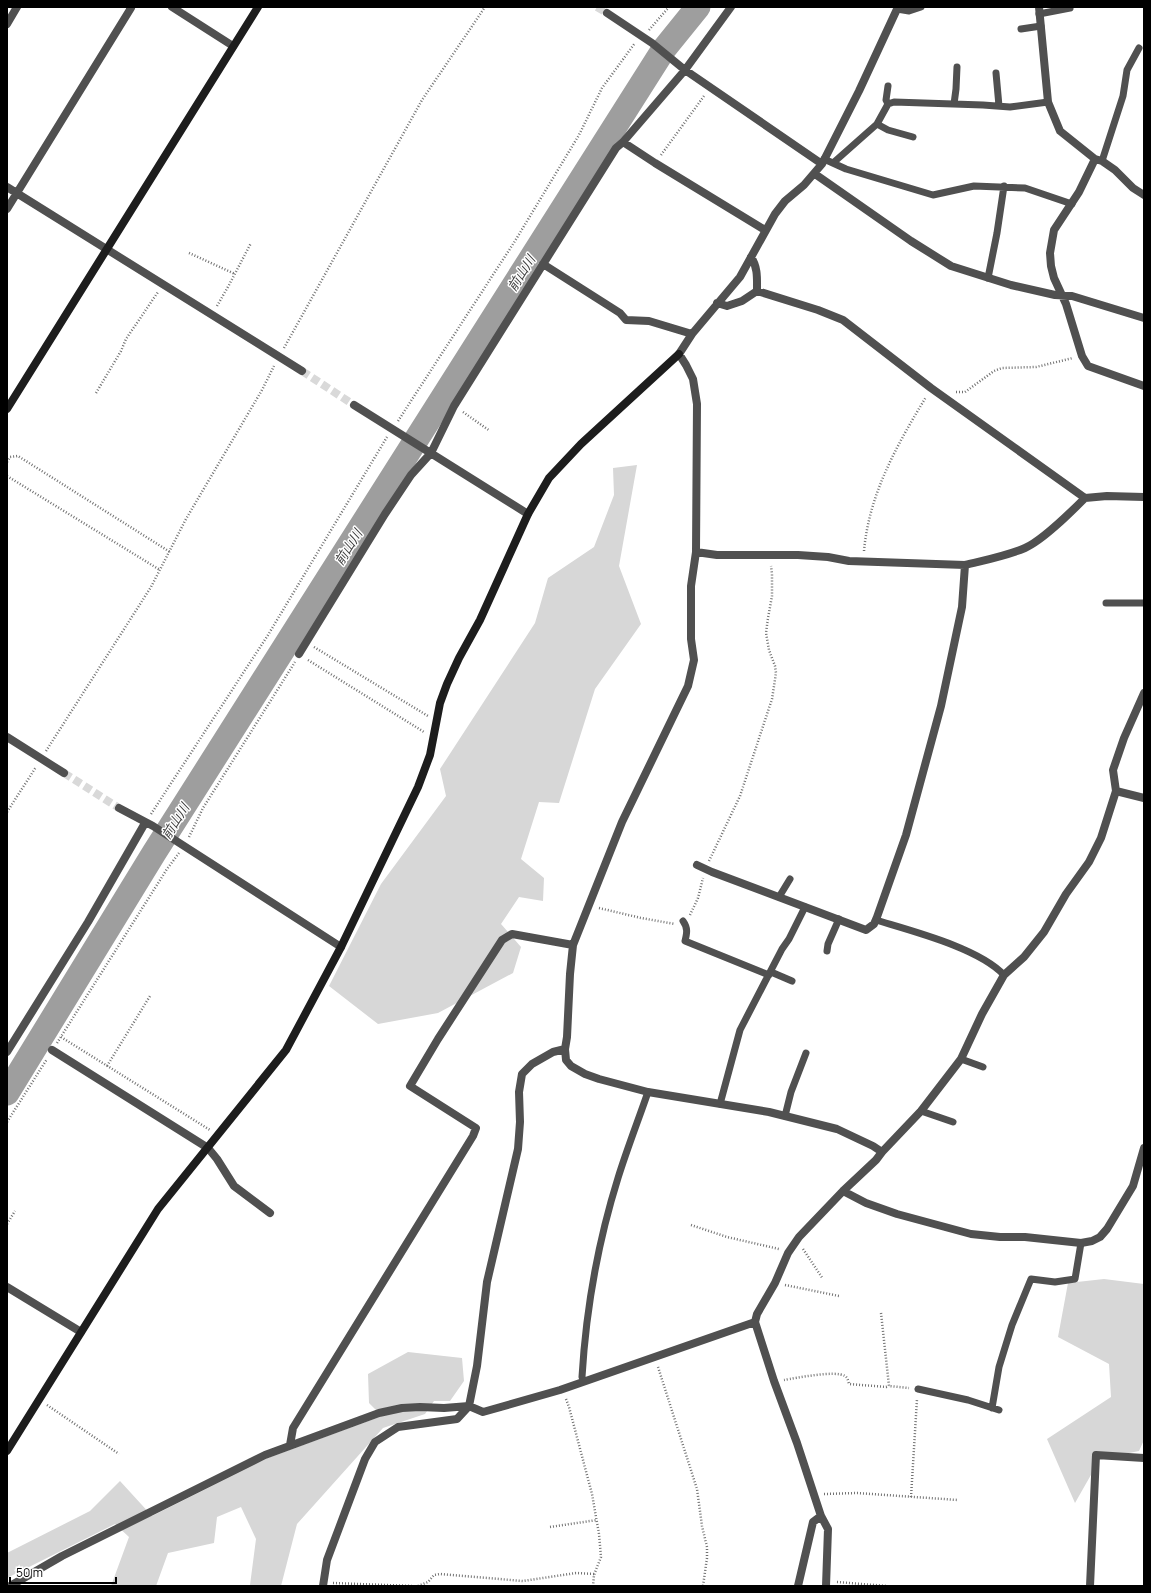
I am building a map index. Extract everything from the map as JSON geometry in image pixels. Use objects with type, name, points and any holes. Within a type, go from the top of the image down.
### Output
[{"type":"street","points":[[7,24],[18,7]]},
{"type":"street","points":[[7,209],[131,8],[130,7]]},
{"type":"street","points":[[172,7],[233,46]]},
{"type":"street","points":[[7,409],[258,7]]},
{"type":"street","points":[[299,654],[398,494],[411,475],[431,452],[454,406],[616,148],[623,142],[731,7]]},
{"type":"street","points":[[7,1451],[158,1209],[286,1050],[341,947],[418,787],[430,755],[440,703],[459,658],[480,620],[528,514],[549,478],[566,459],[679,354],[692,334],[740,277],[775,214],[785,201],[804,185],[823,162],[859,91],[897,8]]},
{"type":"street","points":[[1039,10],[1048,102],[1060,131],[1098,160],[1115,170],[1133,188],[1144,195]]},
{"type":"street","points":[[607,13],[652,43],[682,68],[823,162]]},
{"type":"street","points":[[623,142],[654,163],[765,230]]},
{"type":"street","points":[[1098,160],[1072,204],[1054,230],[1051,241],[1051,266],[1054,278],[1062,294],[1082,356],[1088,366],[1144,386]]},
{"type":"street","points":[[814,174],[930,254],[951,266],[1031,290],[1055,295],[1062,294],[1072,296],[1144,318]]},
{"type":"street","points":[[7,187],[302,371]]},
{"type":"street","points":[[751,257],[755,262],[757,290]]},
{"type":"street","points":[[542,264],[620,313],[626,320],[650,321],[692,334]]},
{"type":"street","points":[[717,303],[727,306],[742,301],[757,290]]},
{"type":"street","points":[[757,290],[818,310],[843,320],[931,388],[1085,498],[1108,496],[1144,497]]},
{"type":"street","points":[[679,354],[693,379],[697,404],[696,552],[691,586],[691,639],[694,660],[688,686],[622,822],[573,945],[565,1049],[566,1060],[571,1066],[585,1074],[648,1092],[785,1116],[837,1129],[873,1146],[882,1152]]},
{"type":"street","points":[[354,405],[528,514]]},
{"type":"street","points":[[696,552],[716,555],[798,555],[863,561],[965,565],[995,558],[1026,547],[1044,535],[1076,508],[1085,498]]},
{"type":"street","points":[[697,865],[866,930],[874,924],[906,835],[941,706],[962,607],[965,565]]},
{"type":"street","points":[[826,1584],[828,1529],[821,1516],[797,1443],[774,1381],[755,1322],[757,1314],[775,1283],[788,1253],[796,1241],[843,1191],[876,1160],[921,1111],[961,1059],[982,1014],[1004,975],[1024,957],[1044,932],[1066,894],[1089,862],[1101,838],[1116,791],[1113,770],[1124,738],[1144,693]]},
{"type":"street","points":[[7,737],[64,773]]},
{"type":"street","points":[[1116,791],[1144,798]]},
{"type":"street","points":[[119,808],[181,845],[341,947]]},
{"type":"street","points":[[7,1052],[149,825]]},
{"type":"street","points":[[290,1445],[293,1428],[394,1267],[473,1136],[476,1128],[410,1086],[438,1039],[502,940],[512,934],[573,945]]},
{"type":"street","points":[[322,1584],[330,1553],[365,1459],[375,1442],[398,1427],[457,1419],[469,1406],[477,1366],[487,1282],[518,1149],[520,1122],[519,1092],[522,1074],[532,1064],[553,1052],[565,1049]]},
{"type":"street","points":[[52,1050],[208,1148],[217,1159],[234,1186],[270,1213]]},
{"type":"street","points":[[843,1191],[866,1203],[897,1214],[971,1234],[1000,1237],[1025,1237],[1081,1243],[1092,1242],[1100,1237],[1107,1229],[1133,1186],[1144,1148]]},
{"type":"street","points":[[7,1287],[81,1332]]},
{"type":"street","points":[[10,1586],[86,1544],[264,1455],[379,1413],[402,1408],[444,1408],[469,1406],[483,1412],[560,1390],[755,1322]]},
{"type":"street","points":[[1090,1586],[1096,1455],[1144,1458]]},
{"type":"street","points":[[798,1586],[813,1522],[821,1516]]},
{"type":"lane","points":[[897,8],[909,11],[921,7]]},
{"type":"lane","points":[[1039,10],[1070,8]]},
{"type":"lane","points":[[1021,30],[1041,26]]},
{"type":"lane","points":[[1098,160],[1123,96],[1128,70],[1139,48]]},
{"type":"lane","points":[[954,104],[957,67]]},
{"type":"lane","points":[[996,73],[999,106]]},
{"type":"lane","points":[[888,86],[886,100],[888,104]]},
{"type":"lane","points":[[833,163],[877,124],[888,104],[894,102],[1010,107],[1048,102]]},
{"type":"lane","points":[[877,124],[888,130],[913,137]]},
{"type":"lane","points":[[823,162],[833,163],[846,169],[932,195],[974,186],[1004,186],[1025,188],[1072,204]]},
{"type":"lane","points":[[988,278],[1004,186]]},
{"type":"lane","points":[[1106,603],[1144,603]]},
{"type":"lane","points":[[778,897],[790,879]]},
{"type":"lane","points":[[720,1104],[740,1030],[805,907]]},
{"type":"lane","points":[[827,951],[828,944],[839,920]]},
{"type":"lane","points":[[876,920],[974,953],[1004,975]]},
{"type":"lane","points":[[683,921],[687,932],[685,941],[792,981]]},
{"type":"lane","points":[[785,1116],[791,1092],[806,1053]]},
{"type":"lane","points":[[961,1059],[983,1067]]},
{"type":"lane","points":[[584,1381],[582,1377],[585,1334],[600,1248],[618,1178],[648,1092]]},
{"type":"lane","points":[[921,1111],[953,1122]]},
{"type":"lane","points":[[918,1389],[968,1400],[996,1409],[999,1367],[1012,1325],[1031,1279],[1055,1282],[1075,1279],[1081,1243]]},
{"type":"path","points":[[7,812],[160,570],[186,519],[262,390],[279,356],[422,100],[485,7]]},
{"type":"path","points":[[397,421],[523,227],[579,135],[602,88],[635,42],[651,28],[669,7]]},
{"type":"path","points":[[654,163],[711,88]]},
{"type":"path","points":[[211,315],[235,274],[250,243]]},
{"type":"path","points":[[189,253],[235,274]]},
{"type":"path","points":[[96,393],[121,351],[126,339],[162,285]]},
{"type":"path","points":[[953,391],[960,393],[965,392],[1002,368],[1036,367],[1082,356]]},
{"type":"path","points":[[863,561],[870,513],[878,488],[894,453],[931,388]]},
{"type":"path","points":[[454,406],[490,431]]},
{"type":"path","points":[[149,825],[268,635],[389,435]]},
{"type":"path","points":[[7,462],[10,457],[18,456],[170,552]]},
{"type":"path","points":[[7,476],[160,570]]},
{"type":"path","points":[[590,904],[641,918],[679,925],[690,915],[698,898],[706,869],[740,796],[772,699],[776,674],[766,633],[772,596],[772,574],[769,556]]},
{"type":"path","points":[[307,642],[436,721]]},
{"type":"path","points":[[7,1122],[167,869],[203,808],[299,654],[433,738]]},
{"type":"path","points":[[107,1066],[150,996]]},
{"type":"path","points":[[61,1037],[218,1135]]},
{"type":"path","points":[[7,1224],[15,1211]]},
{"type":"path","points":[[691,1225],[727,1237],[788,1253]]},
{"type":"path","points":[[796,1241],[823,1279]]},
{"type":"path","points":[[775,1283],[839,1296]]},
{"type":"path","points":[[881,1313],[889,1386]]},
{"type":"path","points":[[654,1357],[697,1490],[702,1526],[707,1547],[703,1586]]},
{"type":"path","points":[[774,1381],[828,1374],[843,1374],[847,1378],[849,1384],[918,1389],[911,1496]]},
{"type":"path","points":[[560,1390],[570,1407],[597,1520],[601,1557],[595,1574],[593,1586]]},
{"type":"path","points":[[39,1399],[77,1427],[119,1454]]},
{"type":"path","points":[[813,1494],[857,1493],[958,1500]]},
{"type":"path","points":[[550,1527],[597,1520]]},
{"type":"path","points":[[418,1586],[428,1582],[434,1575],[440,1574],[523,1581],[576,1573],[595,1574]]},
{"type":"path","points":[[322,1584],[412,1586]]},
{"type":"path","points":[[826,1584],[886,1586]]},
{"type":"shaded area","points":[[637,465],[619,566],[641,624],[595,689],[559,803],[539,802],[521,859],[544,878],[543,901],[519,897],[501,924],[521,947],[513,973],[438,1013],[378,1024],[329,986],[381,884],[446,796],[440,769],[535,623],[548,578],[594,547],[614,495],[613,468]]},
{"type":"shaded area","points":[[1104,1279],[1144,1284],[1144,1440],[1139,1451],[1100,1459],[1075,1503],[1047,1439],[1111,1397],[1109,1364],[1058,1337],[1068,1283]]},
{"type":"shaded area","points":[[408,1352],[462,1358],[464,1381],[450,1401],[434,1401],[425,1414],[383,1428],[297,1524],[281,1586],[247,1586],[250,1585],[256,1539],[241,1507],[217,1517],[214,1543],[168,1553],[156,1586],[111,1586],[129,1537],[115,1524],[7,1578],[7,1553],[90,1511],[120,1481],[152,1516],[268,1458],[382,1416],[369,1403],[368,1374]]},
{"type":"waterway","name":"前山川","points":[[7,1093],[154,853],[664,49],[698,7]]},
{"type":"tunnel","points":[[597,7],[607,13]]},
{"type":"tunnel","points":[[302,371],[354,405]]},
{"type":"tunnel","points":[[64,773],[119,808]]}]
